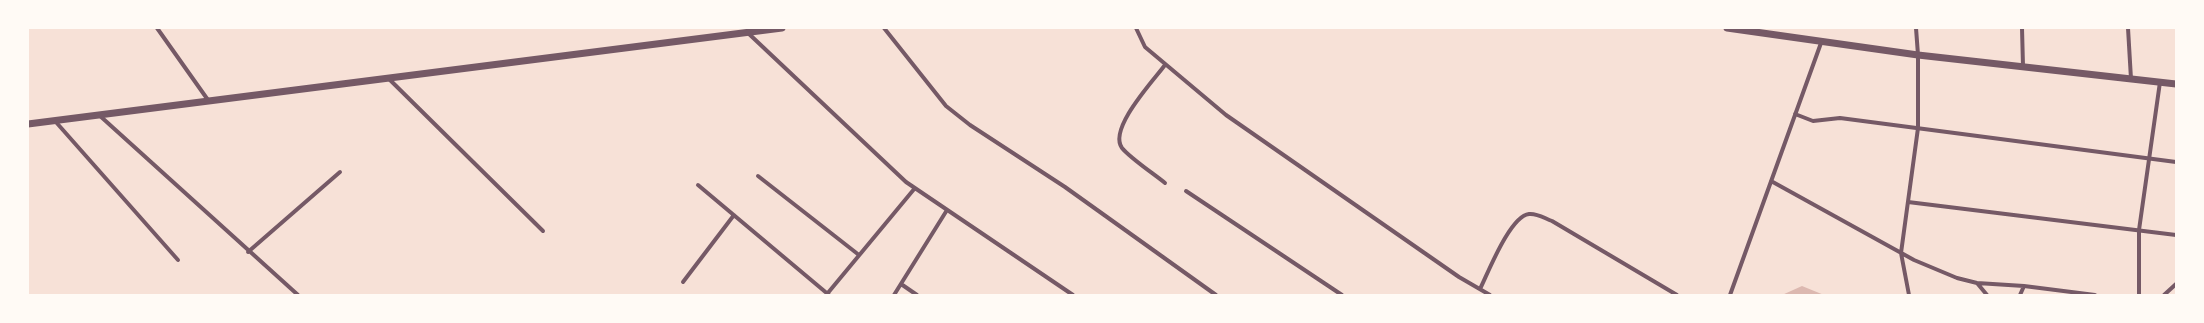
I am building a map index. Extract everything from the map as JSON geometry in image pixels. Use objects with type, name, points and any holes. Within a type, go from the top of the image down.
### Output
[{"type":"street","points":[[157,28],[208,100]]},
{"type":"street","points":[[28,124],[728,31],[748,32],[782,28]]},
{"type":"street","points":[[884,28],[946,106],[970,125],[1065,187],[1216,295]]},
{"type":"street","points":[[1136,28],[1145,47],[1226,115],[1490,295]]},
{"type":"street","points":[[1727,28],[1918,55],[2176,84]]},
{"type":"street","points":[[1910,295],[1901,253],[1918,128],[1918,55],[1916,28]]},
{"type":"street","points":[[2022,28],[2023,66]]},
{"type":"street","points":[[2128,28],[2131,79]]},
{"type":"street","points":[[748,32],[872,151],[915,188],[1073,295]]},
{"type":"street","points":[[1730,295],[1821,42]]},
{"type":"street","points":[[1165,65],[1128,115],[1120,129],[1118,140],[1122,148],[1165,183]]},
{"type":"street","points":[[387,77],[543,231]]},
{"type":"street","points":[[2138,295],[2139,230],[2160,82]]},
{"type":"street","points":[[97,114],[248,252],[298,295]]},
{"type":"street","points":[[1795,114],[1813,121],[1840,118],[2176,162]]},
{"type":"street","points":[[54,120],[178,260]]},
{"type":"street","points":[[248,252],[340,172]]},
{"type":"street","points":[[758,176],[859,255]]},
{"type":"street","points":[[1772,181],[1901,253],[1937,271],[1977,283],[2024,286],[2095,295]]},
{"type":"street","points":[[698,185],[828,294],[915,188]]},
{"type":"street","points":[[1186,191],[1342,295]]},
{"type":"street","points":[[1908,202],[2176,235]]},
{"type":"street","points":[[894,295],[947,210]]},
{"type":"street","points":[[1480,289],[1512,227],[1520,217],[1528,214],[1536,214],[1676,295]]},
{"type":"street","points":[[683,282],[734,215]]},
{"type":"street","points":[[1977,283],[1987,295]]},
{"type":"street","points":[[901,284],[917,295]]},
{"type":"street","points":[[2164,295],[2176,284]]},
{"type":"street","points":[[2020,295],[2024,286]]},
{"type":"shaded area","points":[[1802,286],[1824,295],[1782,295]]}]
